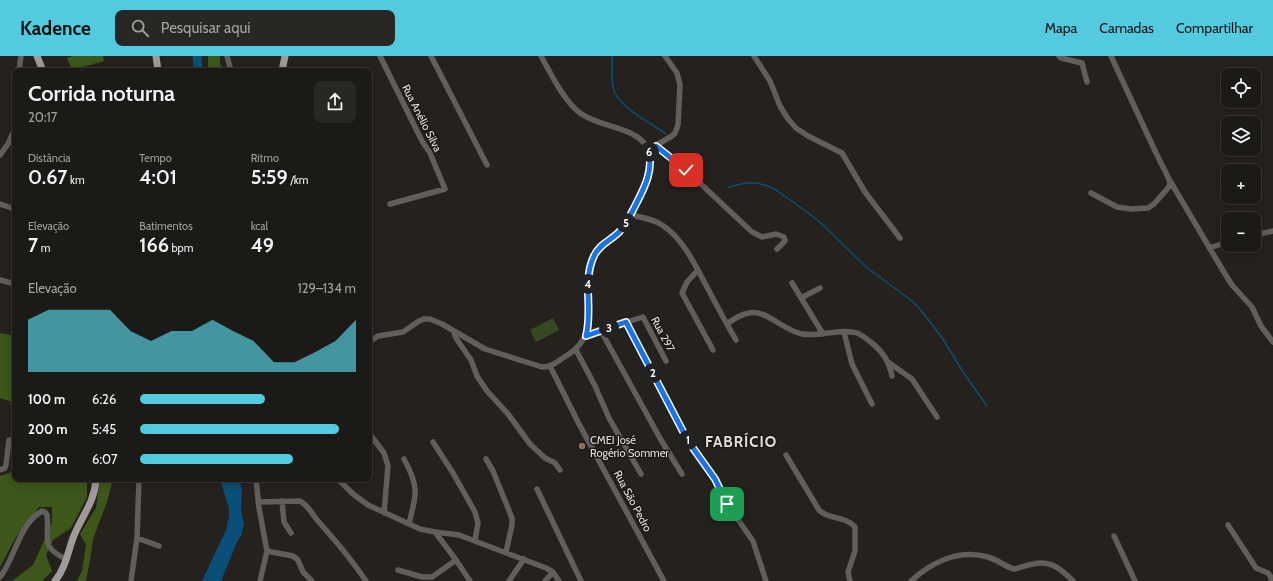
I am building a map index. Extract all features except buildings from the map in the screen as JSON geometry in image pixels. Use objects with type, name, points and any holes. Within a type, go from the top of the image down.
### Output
[{"type":"main road","points":[[37,56],[42,68]]},
{"type":"main road","points":[[156,56],[158,68]]},
{"type":"main road","points":[[283,68],[285,56]]},
{"type":"main road","points":[[55,581],[61,574],[74,536],[91,501],[95,490],[96,482]]},
{"type":"street","points":[[19,68],[21,56]]},
{"type":"street","points":[[227,56],[230,68]]},
{"type":"street","name":"Rua Anélio Silva","points":[[380,56],[422,141],[430,153],[444,189],[390,204]]},
{"type":"street","points":[[431,56],[487,165]]},
{"type":"street","points":[[372,340],[378,336],[403,332],[419,321],[427,319],[442,324],[485,349],[542,367],[550,366],[576,350],[583,342],[588,326],[589,274],[592,262],[598,250],[621,230],[630,215],[646,184],[650,159],[648,150],[644,144],[633,134],[595,121],[575,109],[541,56]]},
{"type":"street","points":[[648,150],[672,136],[677,130],[679,80],[677,72],[665,56]]},
{"type":"street","points":[[754,56],[772,84],[780,106],[788,119],[796,128],[808,136],[838,150],[842,154],[865,192],[900,238]]},
{"type":"street","points":[[1059,56],[1082,63],[1087,82]]},
{"type":"street","points":[[1111,56],[1169,178],[1232,285],[1252,307],[1261,326],[1273,342]]},
{"type":"street","points":[[0,155],[8,144],[12,135]]},
{"type":"street","points":[[656,146],[686,170],[752,232],[762,237],[776,234],[784,237],[785,241],[777,249]]},
{"type":"street","points":[[1090,194],[1117,207],[1131,209],[1148,208],[1154,204],[1168,188],[1170,184],[1169,178]]},
{"type":"street","points":[[0,204],[12,208]]},
{"type":"street","points":[[630,215],[655,221],[667,228],[684,247],[736,340]]},
{"type":"street","points":[[1261,234],[1273,231]]},
{"type":"street","points":[[1209,248],[1221,244]]},
{"type":"street","points":[[698,270],[687,282],[682,292],[713,350]]},
{"type":"street","points":[[0,280],[12,283]]},
{"type":"street","points":[[792,283],[824,334]]},
{"type":"street","points":[[801,298],[820,288]]},
{"type":"street","points":[[727,324],[743,314],[757,312],[788,330],[797,333],[812,335],[855,332],[881,350],[888,362],[892,376]]},
{"type":"street","name":"Rua 297","points":[[626,322],[643,317],[666,361]]},
{"type":"street","points":[[586,336],[626,322],[688,441],[715,479],[727,504],[753,541],[766,581]]},
{"type":"street","points":[[602,331],[661,440],[682,474]]},
{"type":"street","points":[[454,332],[456,338],[471,360],[477,376],[487,391],[508,414],[530,444],[545,458],[555,463],[560,470]]},
{"type":"street","points":[[844,332],[852,364],[872,404]]},
{"type":"street","points":[[576,350],[595,386],[609,418],[641,474]]},
{"type":"street","points":[[888,362],[912,380],[937,417]]},
{"type":"street","name":"Rua São Pedro","points":[[550,366],[579,424],[664,581]]},
{"type":"street","points":[[372,437],[384,453],[388,466],[384,513]]},
{"type":"street","points":[[0,470],[5,468],[6,465],[9,440]]},
{"type":"street","points":[[433,442],[453,472],[473,509],[478,521],[475,540]]},
{"type":"street","points":[[786,455],[819,510],[827,516],[846,521],[855,527],[855,551],[848,572],[850,581]]},
{"type":"street","points":[[486,458],[493,471],[512,518],[512,525],[506,552]]},
{"type":"street","points":[[404,459],[412,475],[416,488],[414,506],[409,523]]},
{"type":"street","points":[[131,581],[137,538],[139,482]]},
{"type":"street","points":[[256,482],[258,502],[267,550],[260,581]]},
{"type":"street","points":[[341,482],[363,502],[384,513],[424,530],[459,535],[506,552],[553,572],[559,581]]},
{"type":"street","points":[[537,489],[581,581]]},
{"type":"street","points":[[282,501],[284,522],[292,532]]},
{"type":"street","points":[[258,502],[300,501],[305,503],[353,562],[366,581]]},
{"type":"street","points":[[0,577],[5,570],[25,529],[42,511],[47,515],[47,540],[50,547],[54,553],[66,559]]},
{"type":"street","points":[[1228,525],[1256,568],[1268,573],[1271,577],[1271,581]]},
{"type":"street","points":[[434,532],[470,581]]},
{"type":"street","points":[[1114,536],[1135,581]]},
{"type":"street","points":[[137,538],[159,546]]},
{"type":"street","points":[[267,550],[289,554],[295,557],[303,572],[312,581]]},
{"type":"street","points":[[911,581],[926,568],[934,564],[956,556],[973,555],[994,559],[1014,569],[1032,564],[1048,564],[1057,567],[1073,581]]},
{"type":"street","points":[[509,581],[524,559]]},
{"type":"street","points":[[398,570],[422,577],[432,577],[456,560]]},
{"type":"street","points":[[546,581],[553,572]]},
{"type":"green space","points":[[73,56],[103,56],[104,61],[79,68],[71,68],[67,58]]},
{"type":"green space","points":[[208,56],[220,56],[222,68],[208,68]]},
{"type":"green space","points":[[553,318],[559,330],[536,342],[530,330]]},
{"type":"green space","points":[[0,333],[12,335],[12,402],[0,398]]},
{"type":"green space","points":[[12,472],[12,482],[87,482],[87,497],[71,528],[53,540],[46,555],[52,571],[42,581],[12,581],[33,565],[52,523],[52,507],[39,507],[16,537],[0,567],[0,476]]},
{"type":"green space","points":[[100,482],[112,482],[107,502],[93,539],[86,581],[77,581],[82,571],[86,545],[80,534],[96,508]]},
{"type":"water","points":[[221,482],[240,482],[242,490],[241,510],[244,524],[241,536],[237,542],[221,581],[202,581],[226,530],[229,509]]},
{"type":"waterway","points":[[197,56],[198,68]]},
{"type":"waterway","points":[[612,56],[612,83],[620,101],[635,114],[666,134]]},
{"type":"waterway","points":[[729,187],[745,183],[757,183],[768,186],[776,190],[821,223],[866,267],[912,301],[920,309],[943,339],[963,372],[987,406]]},
{"type":"place","name":"CMEI José Rogério Sommer","points":[[582,446]]},
{"type":"district","name":"FABRÍCIO","points":[[741,442]]},
{"type":"route","points":[[686,170],[656,146],[648,150],[650,154],[650,165],[642,195],[623,228],[613,238],[604,243],[595,254],[589,270],[588,326],[586,336],[626,322],[646,358],[660,388],[673,409],[688,441],[715,479],[727,504]]}]
